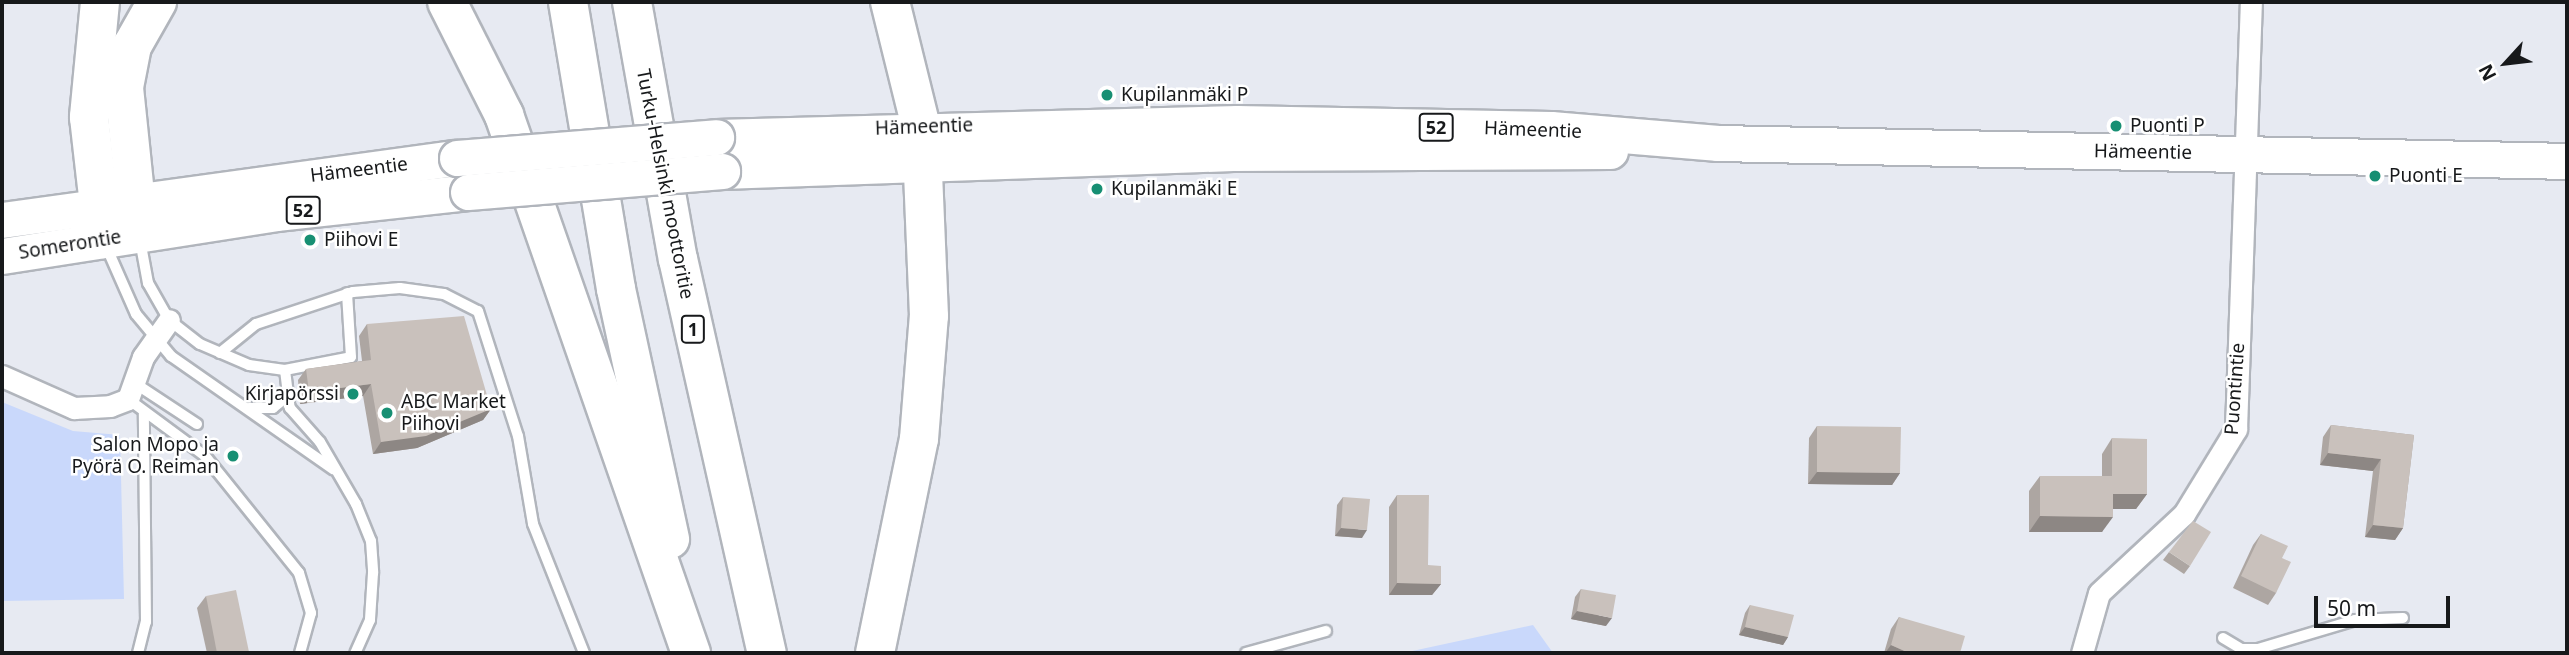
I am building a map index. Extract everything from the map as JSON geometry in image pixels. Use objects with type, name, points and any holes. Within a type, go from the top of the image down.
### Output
[{"type":"highway","points":[[100,2],[89,117],[118,219]]},
{"type":"highway","points":[[118,219],[124,87],[132,46],[158,2]]},
{"type":"highway","points":[[437,2],[465,38]]},
{"type":"highway","points":[[447,2],[504,115],[692,653]]},
{"type":"highway","points":[[568,2],[616,289],[692,653]]},
{"type":"highway","name":"Turku-Helsinki moottoritie","points":[[632,2],[678,259],[767,653]]},
{"type":"highway","points":[[875,653],[924,407],[923,144],[890,2]]},
{"type":"main road","name":"Hämeentie","points":[[118,219],[457,158],[716,137],[1233,153],[1548,156],[1718,144],[2567,161]]},
{"type":"main road","name":"Hämeentie","points":[[118,219],[722,171],[923,144]]},
{"type":"main road","name":"Somerontie","points":[[2,220],[118,219]]},
{"type":"main road","name":"Somerontie","points":[[2,256],[118,219]]},
{"type":"street","name":"Puontintie","points":[[2082,653],[2099,593],[2185,514],[2233,440],[2251,2]]},
{"type":"street","points":[[2,376],[74,408],[132,391],[153,339],[169,320]]},
{"type":"lane","points":[[118,219],[169,320],[220,353],[285,370],[351,357],[346,293]]},
{"type":"lane","points":[[118,219],[153,339],[338,473]]},
{"type":"lane","points":[[220,353],[256,324],[346,293],[400,288],[444,294],[478,311],[518,436],[533,524],[584,653]]},
{"type":"lane","points":[[285,370],[286,397],[338,473],[371,541],[371,609],[355,653]]},
{"type":"lane","points":[[132,391],[144,414],[146,622],[138,653]]},
{"type":"lane","points":[[132,391],[197,424]]},
{"type":"lane","points":[[249,408],[273,408],[286,397]]},
{"type":"lane","points":[[144,414],[205,456],[299,573],[311,613],[300,653]]},
{"type":"lane","points":[[2223,638],[2241,649],[2258,649],[2356,620],[2403,618]]},
{"type":"lane","points":[[1246,653],[1326,631]]},
{"type":"shaded area","points":[[2,402],[73,431],[120,435],[124,599],[2,601]]},
{"type":"shaded area","points":[[1533,625],[1553,653],[1403,653]]},
{"type":"building","points":[[464,316],[491,409],[426,436],[381,442],[371,384],[309,392],[306,369],[371,360],[367,324]]},
{"type":"building","points":[[2331,425],[2414,435],[2403,528],[2373,525],[2381,459],[2328,453]]},
{"type":"building","points":[[1817,426],[1901,427],[1900,473],[1817,472]]},
{"type":"building","points":[[2112,438],[2147,439],[2147,494],[2113,494],[2113,517],[2040,516],[2040,476],[2112,476]]},
{"type":"building","points":[[1397,495],[1429,495],[1428,565],[1441,566],[1441,584],[1397,583]]},
{"type":"building","points":[[1343,497],[1370,499],[1367,530],[1341,528]]},
{"type":"building","points":[[2193,521],[2211,532],[2190,566],[2169,552]]},
{"type":"building","points":[[2261,534],[2288,546],[2282,558],[2291,562],[2276,593],[2241,576]]},
{"type":"building","points":[[1581,589],[1616,595],[1612,618],[1577,611]]},
{"type":"building","points":[[236,590],[249,652],[217,653],[206,596]]},
{"type":"building","points":[[1750,605],[1794,615],[1788,637],[1745,627]]},
{"type":"building","points":[[1899,617],[1965,636],[1960,653],[1909,653],[1891,645]]},
{"type":"place","name":"Kupilanmäki P","points":[[1107,95]]},
{"type":"place","name":"Puonti P","points":[[2116,126]]},
{"type":"place","name":"Puonti E","points":[[2375,176]]},
{"type":"place","name":"Kupilanmäki E","points":[[1097,189]]},
{"type":"place","name":"Piihovi E","points":[[310,240]]},
{"type":"place","name":"Kirjapörssi","points":[[353,394]]},
{"type":"place","name":"ABC Market Piihovi","points":[[387,413]]},
{"type":"place","name":"Salon Mopo ja Pyörä O. Reiman","points":[[233,456]]}]
